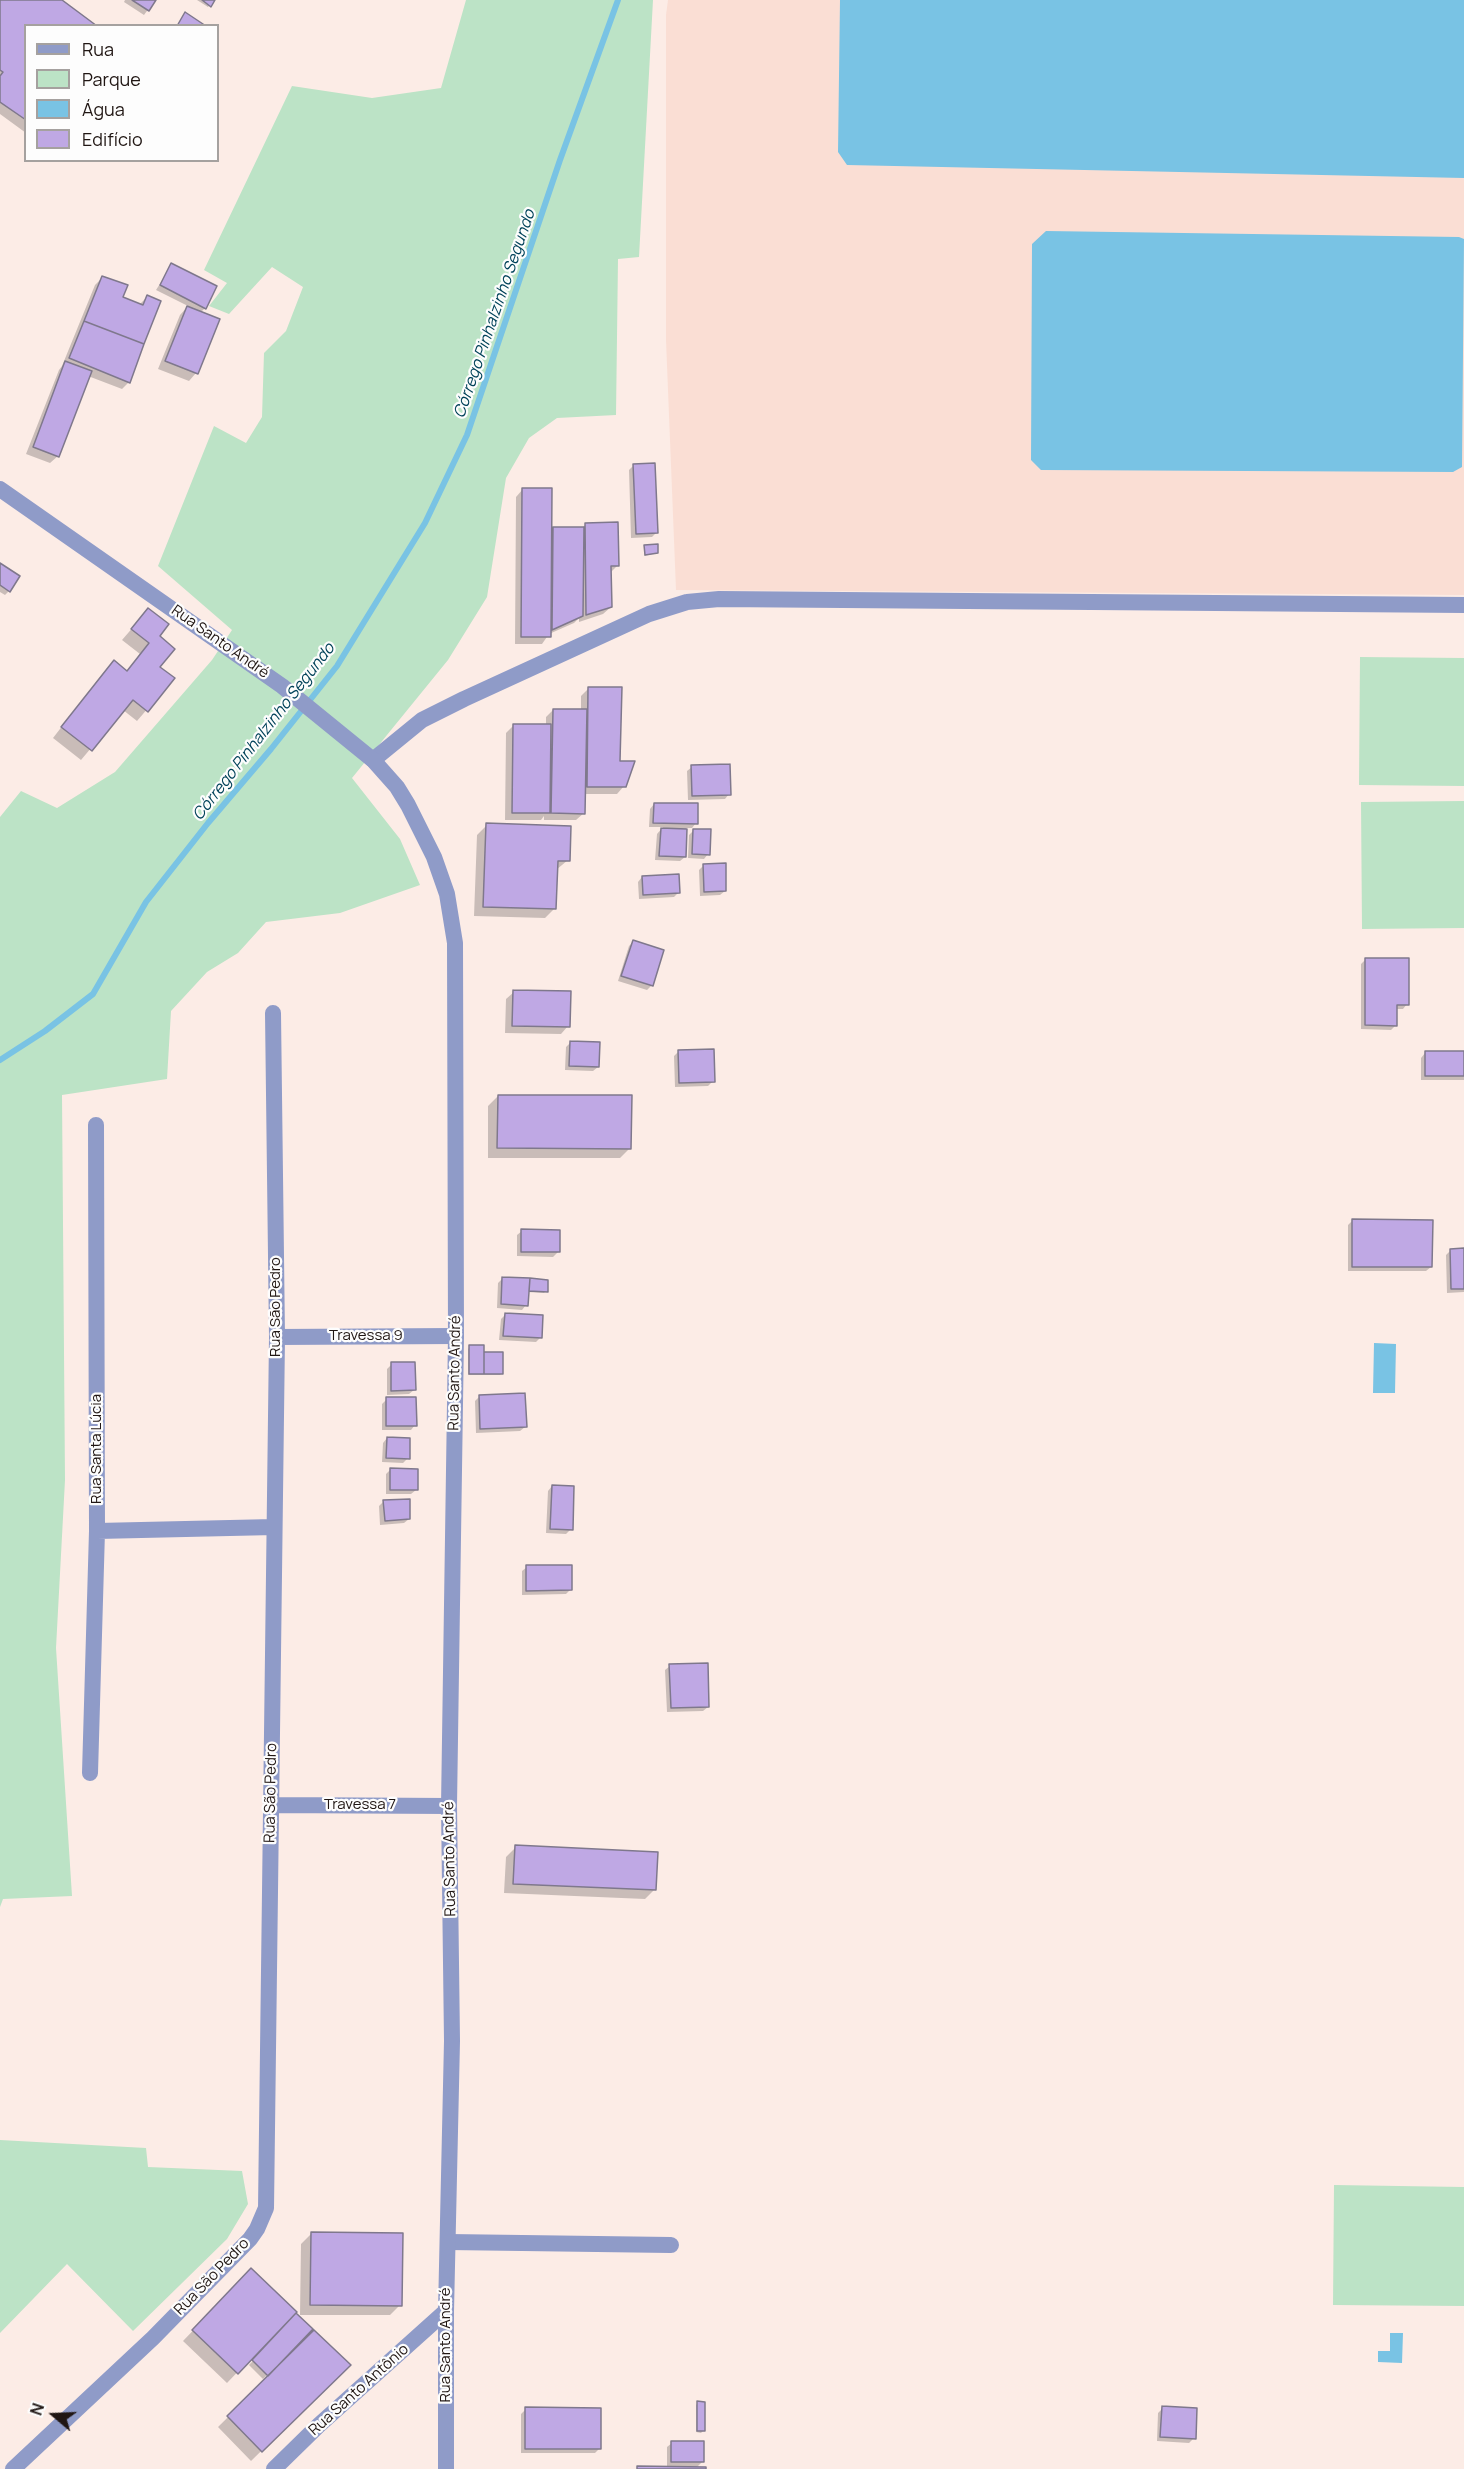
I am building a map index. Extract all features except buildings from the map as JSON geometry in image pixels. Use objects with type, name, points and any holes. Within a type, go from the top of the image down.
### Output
[{"type":"street","name":"Rua Santo André","points":[[0,489],[282,686],[373,760],[397,787],[408,805],[434,857],[447,894],[455,943],[456,1336],[449,1806],[452,2041],[446,2312],[446,2469]]},
{"type":"street","points":[[373,760],[422,720],[649,614],[687,602],[719,599],[1464,605]]},
{"type":"street","name":"Rua São Pedro","points":[[13,2469],[153,2338],[242,2247],[257,2229],[266,2208],[277,1337],[273,1013]]},
{"type":"street","name":"Rua Santa Lúcia","points":[[90,1773],[97,1531],[96,1125]]},
{"type":"street","name":"Travessa 9","points":[[277,1337],[456,1336]]},
{"type":"street","points":[[97,1531],[274,1527]]},
{"type":"street","name":"Travessa 7","points":[[271,1805],[449,1806]]},
{"type":"street","points":[[448,2242],[671,2245]]},
{"type":"street","name":"Rua Santo Antônio","points":[[274,2469],[319,2425],[446,2312]]},
{"type":"shaded area","points":[[668,0],[1464,0],[1464,595],[676,590],[666,340],[666,15]]},
{"type":"green space","points":[[466,0],[653,0],[639,257],[618,259],[616,415],[557,418],[529,438],[506,478],[487,597],[448,660],[352,778],[400,839],[420,885],[340,913],[266,922],[238,953],[207,972],[171,1011],[167,1079],[62,1095],[65,1480],[56,1648],[72,1896],[3,1899],[0,1907],[0,817],[21,791],[57,808],[115,772],[212,660],[232,630],[158,566],[214,426],[246,443],[262,417],[264,353],[286,331],[303,287],[272,267],[229,314],[209,306],[227,283],[204,270],[292,86],[372,98],[441,88]]},
{"type":"green space","points":[[1360,657],[1464,658],[1464,786],[1359,785]]},
{"type":"green space","points":[[1464,801],[1464,928],[1362,929],[1361,802]]},
{"type":"green space","points":[[0,2140],[146,2148],[148,2167],[242,2171],[248,2204],[227,2239],[133,2331],[67,2264],[0,2333]]},
{"type":"green space","points":[[1334,2185],[1464,2187],[1464,2306],[1333,2305]]},
{"type":"water","points":[[840,0],[1464,0],[1464,178],[847,165],[838,152]]},
{"type":"water","points":[[1046,231],[1459,237],[1464,239],[1462,467],[1453,472],[1041,470],[1031,460],[1032,244]]},
{"type":"water","points":[[1374,1343],[1396,1344],[1395,1393],[1373,1393]]},
{"type":"water","points":[[1390,2333],[1403,2333],[1402,2363],[1378,2362],[1378,2351],[1390,2351]]},
{"type":"waterway","name":"Córrego Pinhalzinho Segundo","points":[[0,1060],[45,1031],[93,994],[146,902],[337,666],[425,523],[467,435],[560,160],[618,0]]}]
